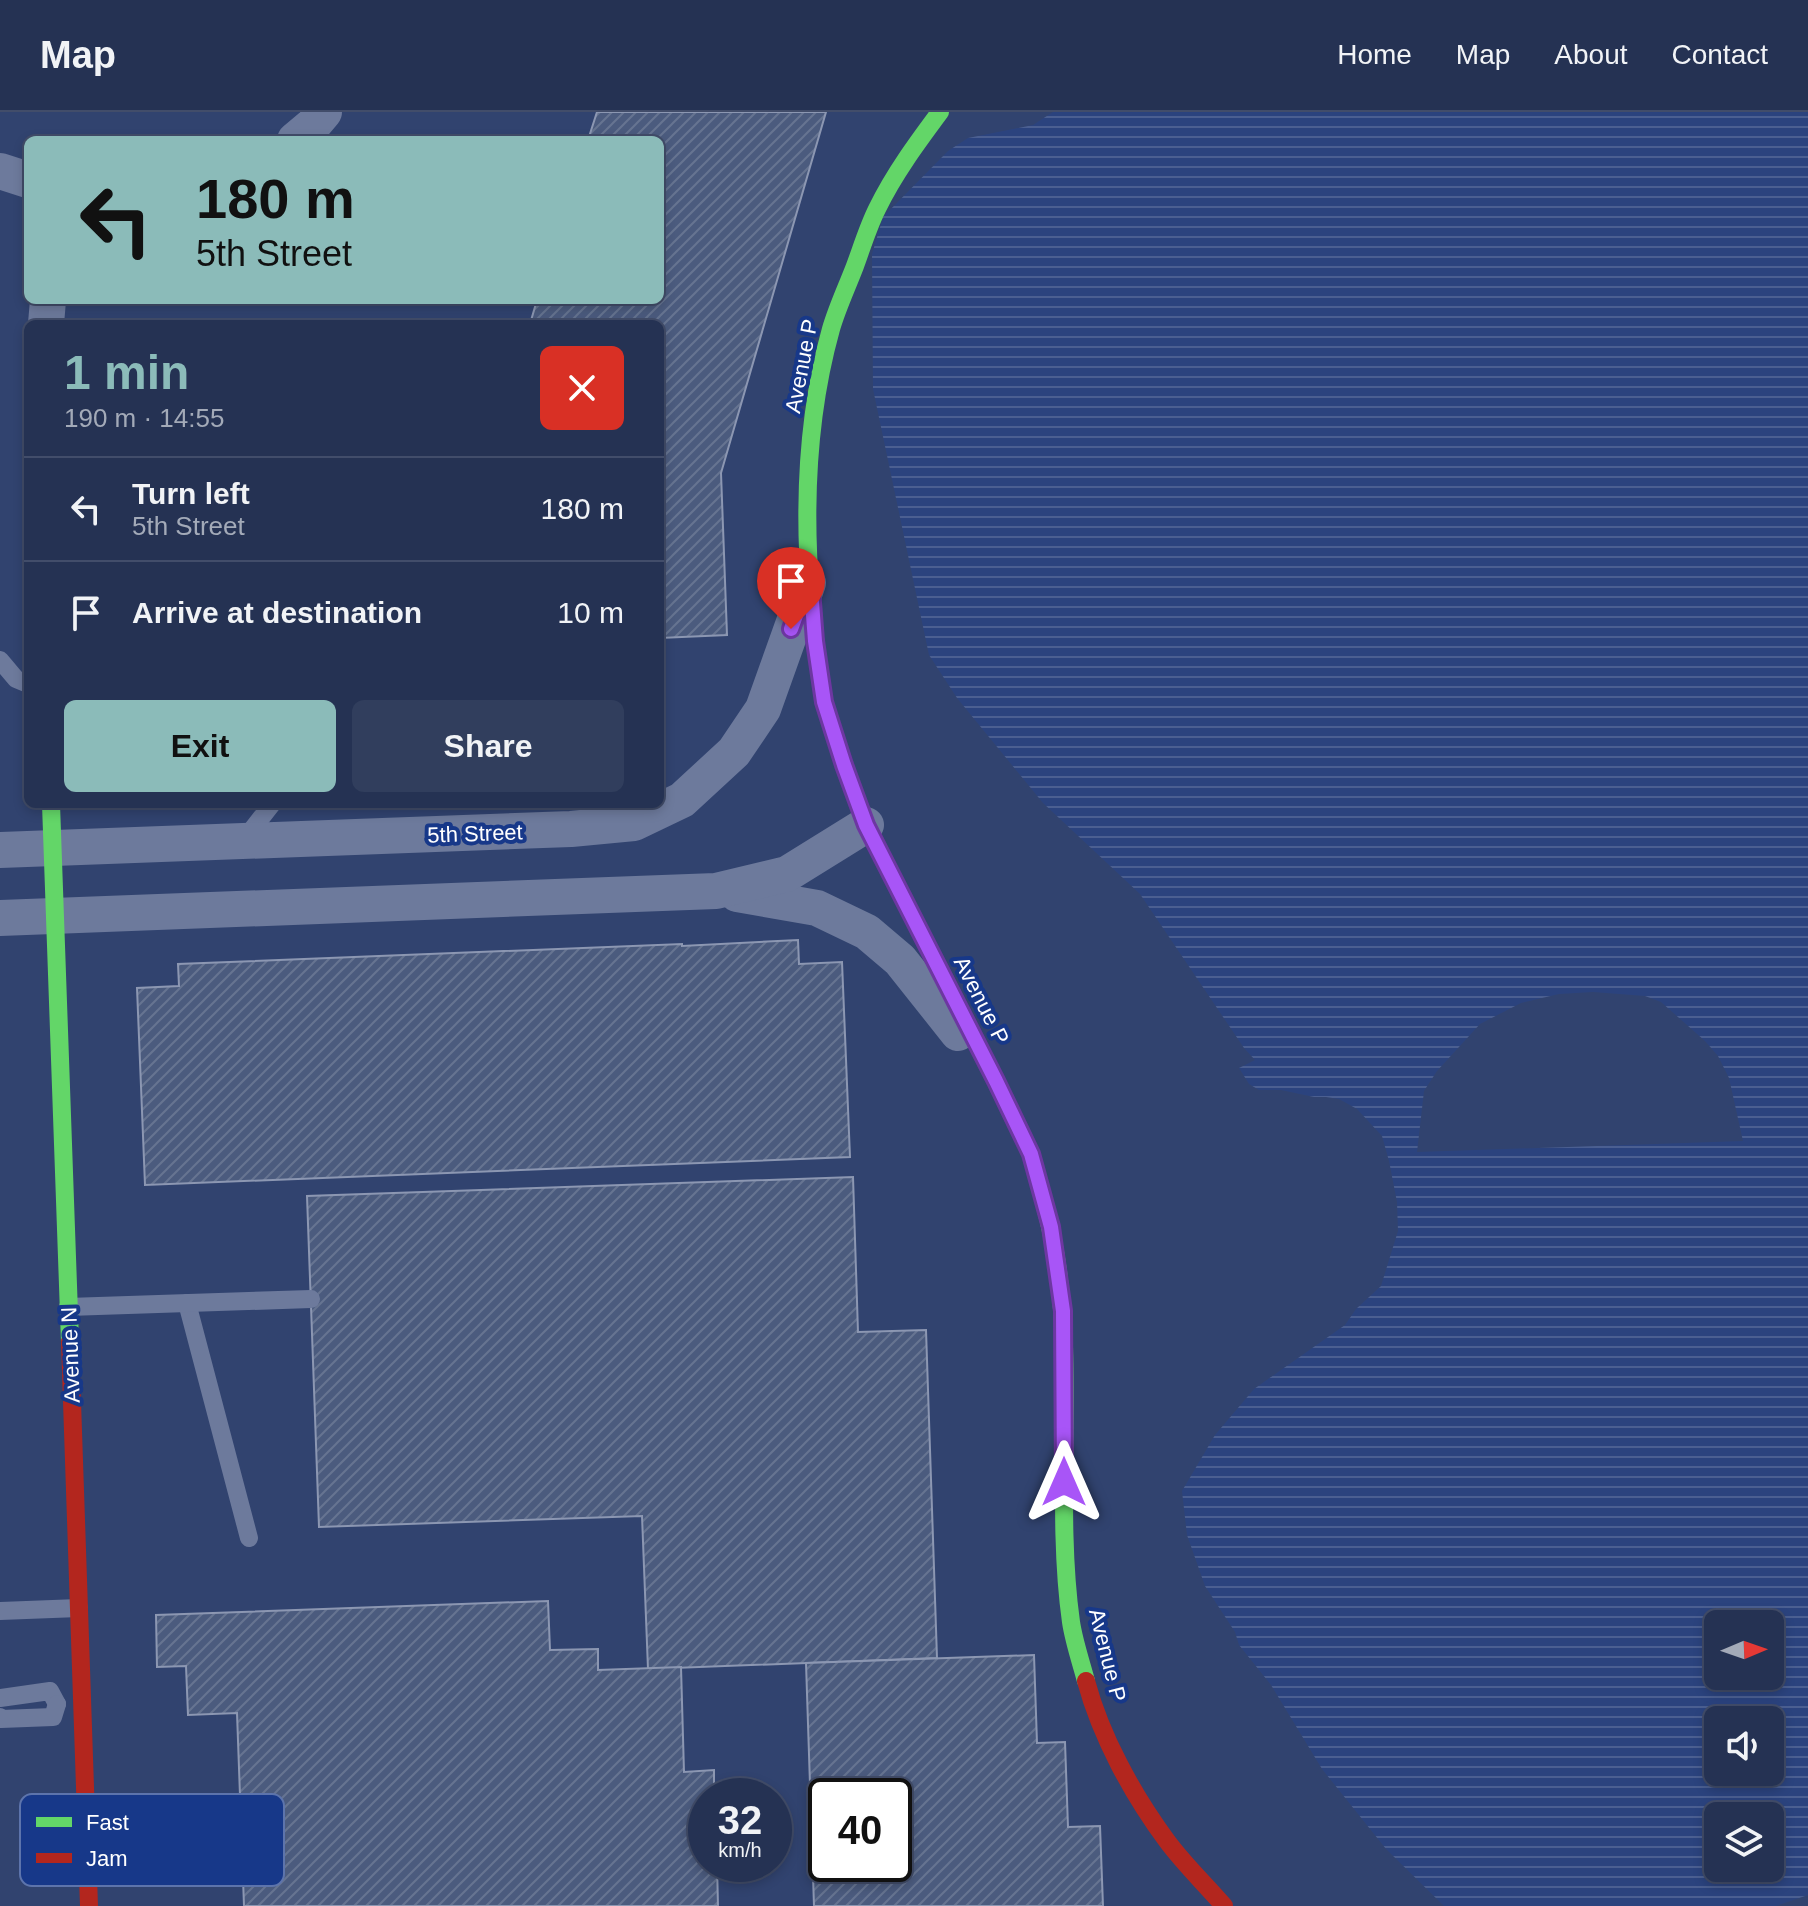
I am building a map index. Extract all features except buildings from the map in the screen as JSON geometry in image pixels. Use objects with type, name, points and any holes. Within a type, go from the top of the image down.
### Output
[{"type":"street","points":[[300,136],[324,112]]},
{"type":"street","name":"Avenue P","points":[[940,112],[908,155],[876,210],[831,328],[818,389],[810,450],[808,515],[815,641],[824,702],[866,825],[1031,1154],[1053,1241],[1063,1311],[1065,1546],[1071,1624],[1091,1700],[1123,1773],[1167,1841],[1224,1906]]},
{"type":"street","points":[[0,171],[24,179]]},
{"type":"street","name":"5th Street","points":[[664,805],[682,800],[734,752],[763,709],[810,577]]},
{"type":"street","name":"Avenue N","points":[[51,808],[85,1794]]},
{"type":"street","name":"5th Street","points":[[0,850],[571,829],[634,823],[647,809]]},
{"type":"street","points":[[0,918],[716,891],[787,874],[866,825]]},
{"type":"street","points":[[716,891],[817,908],[867,932],[900,960],[996,1081]]},
{"type":"street","name":"Avenue N","points":[[88,1886],[89,1906]]},
{"type":"lane","points":[[0,660],[16,679],[24,682]]},
{"type":"lane","points":[[243,841],[269,808]]},
{"type":"lane","points":[[68,1307],[311,1299]]},
{"type":"lane","points":[[187,1303],[249,1538]]},
{"type":"lane","points":[[0,1611],[79,1608]]},
{"type":"lane","points":[[0,1698],[50,1691],[57,1704],[53,1717],[0,1717]]},
{"type":"lane","points":[[57,1704],[82,1702]]},
{"type":"water","points":[[1053,112],[1808,112],[1808,1895],[1776,1906],[1444,1906],[1386,1849],[1322,1769],[1271,1685],[1239,1645],[1235,1632],[1205,1586],[1187,1535],[1182,1491],[1215,1435],[1254,1389],[1345,1325],[1356,1309],[1381,1286],[1398,1231],[1397,1202],[1382,1136],[1357,1109],[1339,1099],[1281,1090],[1259,1090],[1249,1084],[1239,1068],[1255,1060],[1140,894],[1043,803],[957,698],[929,655],[873,389],[872,254],[883,217],[948,151],[968,138],[1033,125]],"holes":[[[1593,992],[1645,996],[1661,1002],[1705,1041],[1718,1056],[1729,1078],[1743,1141],[1417,1152],[1424,1091],[1437,1071],[1480,1024],[1521,1003],[1559,994]]]},
{"type":"traffic: fast","points":[[820,675],[810,589],[808,501],[809,457],[821,371],[833,321],[874,216],[898,171],[940,112]]},
{"type":"traffic: fast","points":[[51,808],[70,1342]]},
{"type":"traffic: fast","points":[[1045,1206],[1056,1257],[1062,1309],[1066,1570],[1072,1629],[1086,1681]]},
{"type":"traffic: jam","points":[[820,675],[824,702],[866,825],[1031,1154],[1045,1206]]},
{"type":"traffic: jam","points":[[70,1342],[85,1794]]},
{"type":"traffic: jam","points":[[1086,1681],[1109,1744],[1142,1804],[1174,1849],[1224,1906]]},
{"type":"traffic: jam","points":[[88,1886],[89,1906]]},
{"type":"route","points":[[791,629],[810,577],[824,702],[866,825],[1031,1154],[1051,1227],[1063,1311],[1064,1482]]}]
